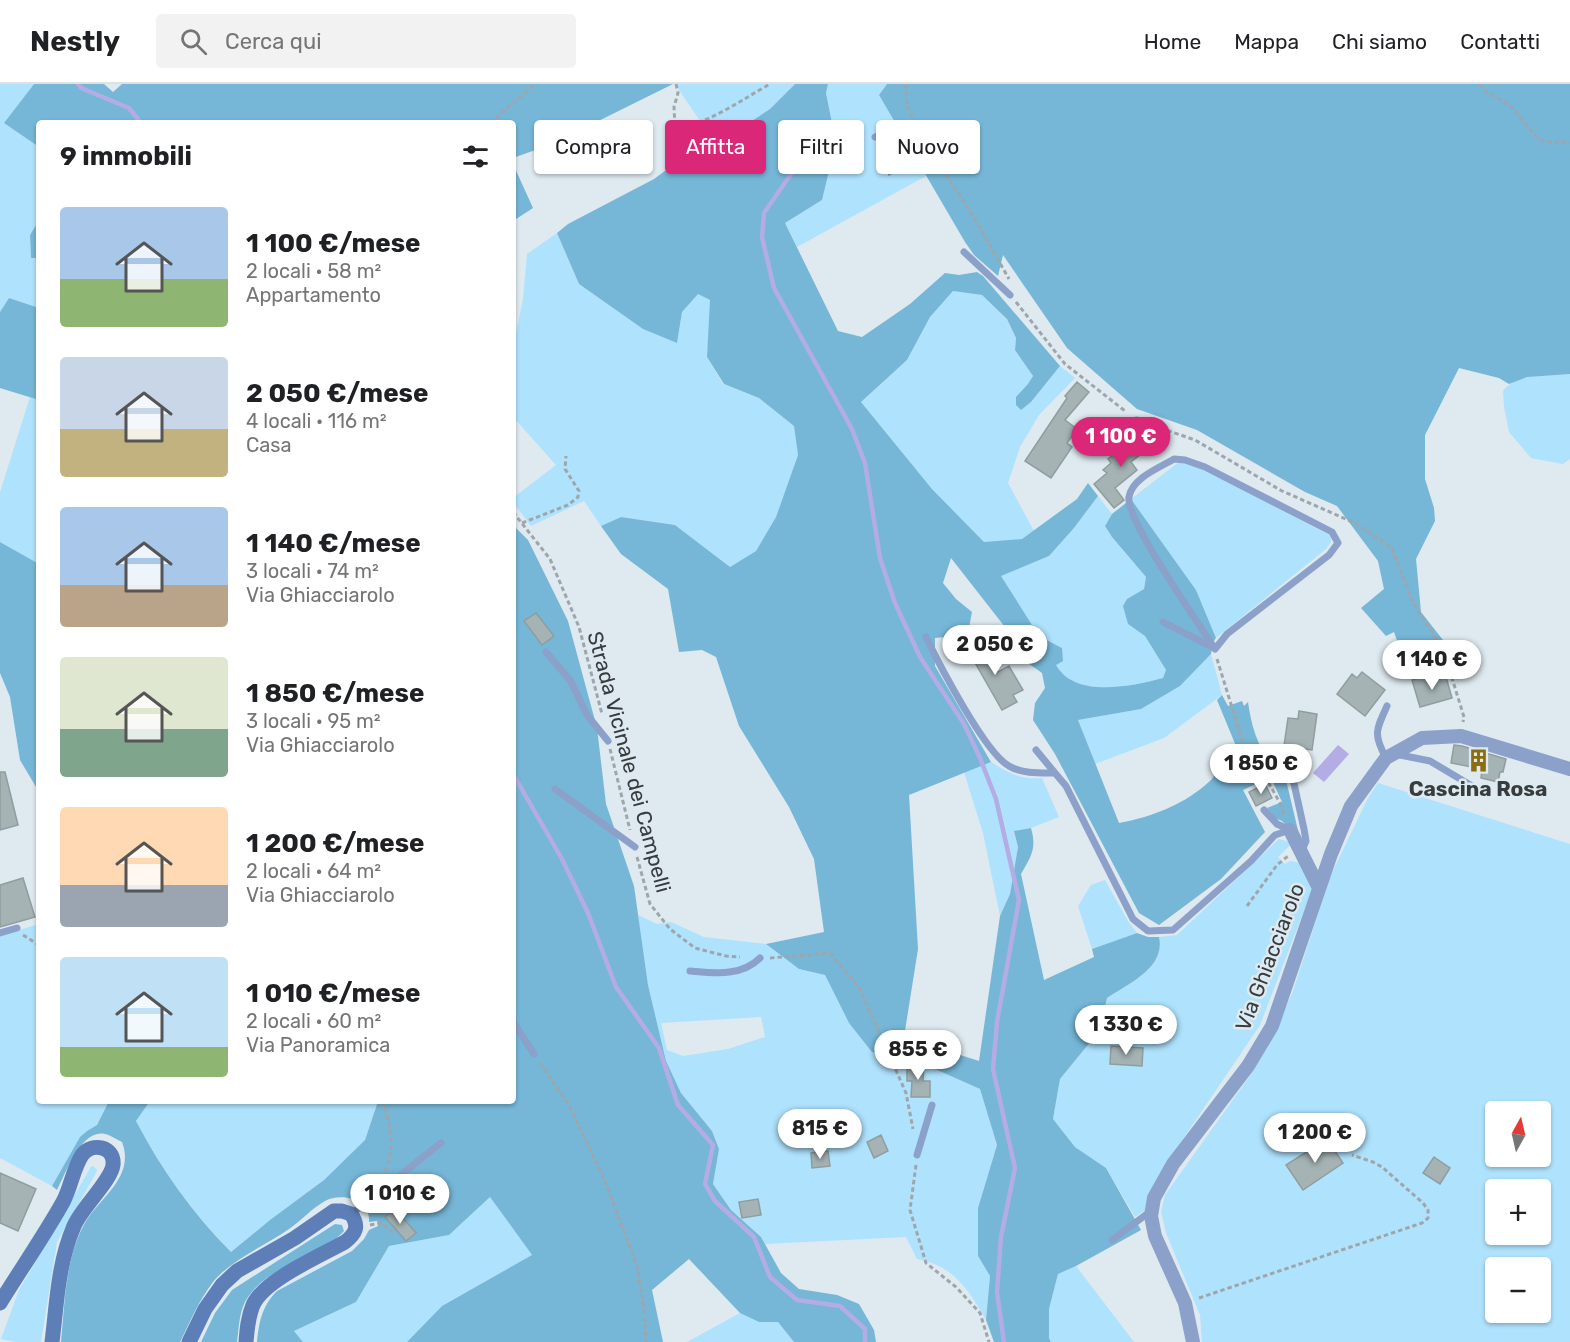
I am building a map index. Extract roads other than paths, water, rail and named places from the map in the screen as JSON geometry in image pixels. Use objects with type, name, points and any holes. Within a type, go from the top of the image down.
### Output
[{"type":"street","name":"Via Ghiacciarolo","points":[[1193,1342],[1185,1303],[1155,1236],[1151,1216],[1154,1198],[1173,1164],[1248,1066],[1272,1026],[1331,854],[1351,806],[1389,756],[1422,738],[1461,736],[1570,769]]},
{"type":"street","points":[[1290,830],[1319,888]]},
{"type":"street","points":[[0,1303],[64,1200],[81,1157],[87,1150],[104,1147],[111,1152],[113,1158],[110,1175],[75,1223],[66,1246],[52,1342]]},
{"type":"street","points":[[189,1342],[205,1309],[222,1285],[237,1271],[295,1238],[334,1211],[342,1211],[351,1215],[356,1225],[354,1234],[345,1242],[262,1290],[251,1311],[246,1342]]},
{"type":"lane","points":[[964,252],[1011,295]]},
{"type":"lane","points":[[1086,433],[1103,426],[1137,420]]},
{"type":"lane","points":[[1174,459],[1205,467],[1332,532],[1338,543],[1329,555],[1227,634],[1215,649],[1170,581],[1130,512],[1129,495],[1139,480],[1174,459]]},
{"type":"lane","points":[[1163,622],[1215,649]]},
{"type":"lane","points":[[927,637],[942,668],[989,747],[1009,766],[1032,772],[1055,773]]},
{"type":"lane","points":[[546,652],[570,680],[587,715],[608,741]]},
{"type":"lane","points":[[1387,706],[1376,730],[1377,742],[1389,756],[1430,761],[1477,789]]},
{"type":"lane","points":[[1036,750],[1066,786],[1133,919],[1148,931],[1173,930],[1243,868],[1275,836],[1290,830]]},
{"type":"lane","points":[[1289,761],[1306,841],[1301,853]]},
{"type":"lane","points":[[555,789],[635,847]]},
{"type":"lane","points":[[1264,810],[1276,824],[1290,830]]},
{"type":"lane","points":[[0,933],[17,928]]},
{"type":"lane","points":[[690,971],[724,974],[752,967],[760,958]]},
{"type":"lane","points":[[516,1027],[534,1054]]},
{"type":"lane","points":[[917,1155],[932,1105]]},
{"type":"lane","points":[[351,1215],[441,1143]]},
{"type":"lane","points":[[1112,1239],[1152,1211]]},
{"type":"waterway","points":[[78,84],[81,88],[129,108],[139,120]]},
{"type":"waterway","points":[[791,174],[764,213],[762,237],[774,288],[852,429],[865,463],[880,558],[895,603],[920,657],[964,724],[980,758],[996,799],[1019,900],[997,1022],[993,1069],[1015,1168],[1001,1237],[997,1292],[1004,1342]]},
{"type":"waterway","points":[[516,779],[562,859],[588,913],[616,987],[659,1048],[678,1105],[713,1145],[705,1184],[715,1201],[754,1237],[770,1277],[797,1300],[840,1306],[865,1329],[865,1342]]},
{"type":"place","name":"Cascina Rosa","points":[[1478,761]]}]
